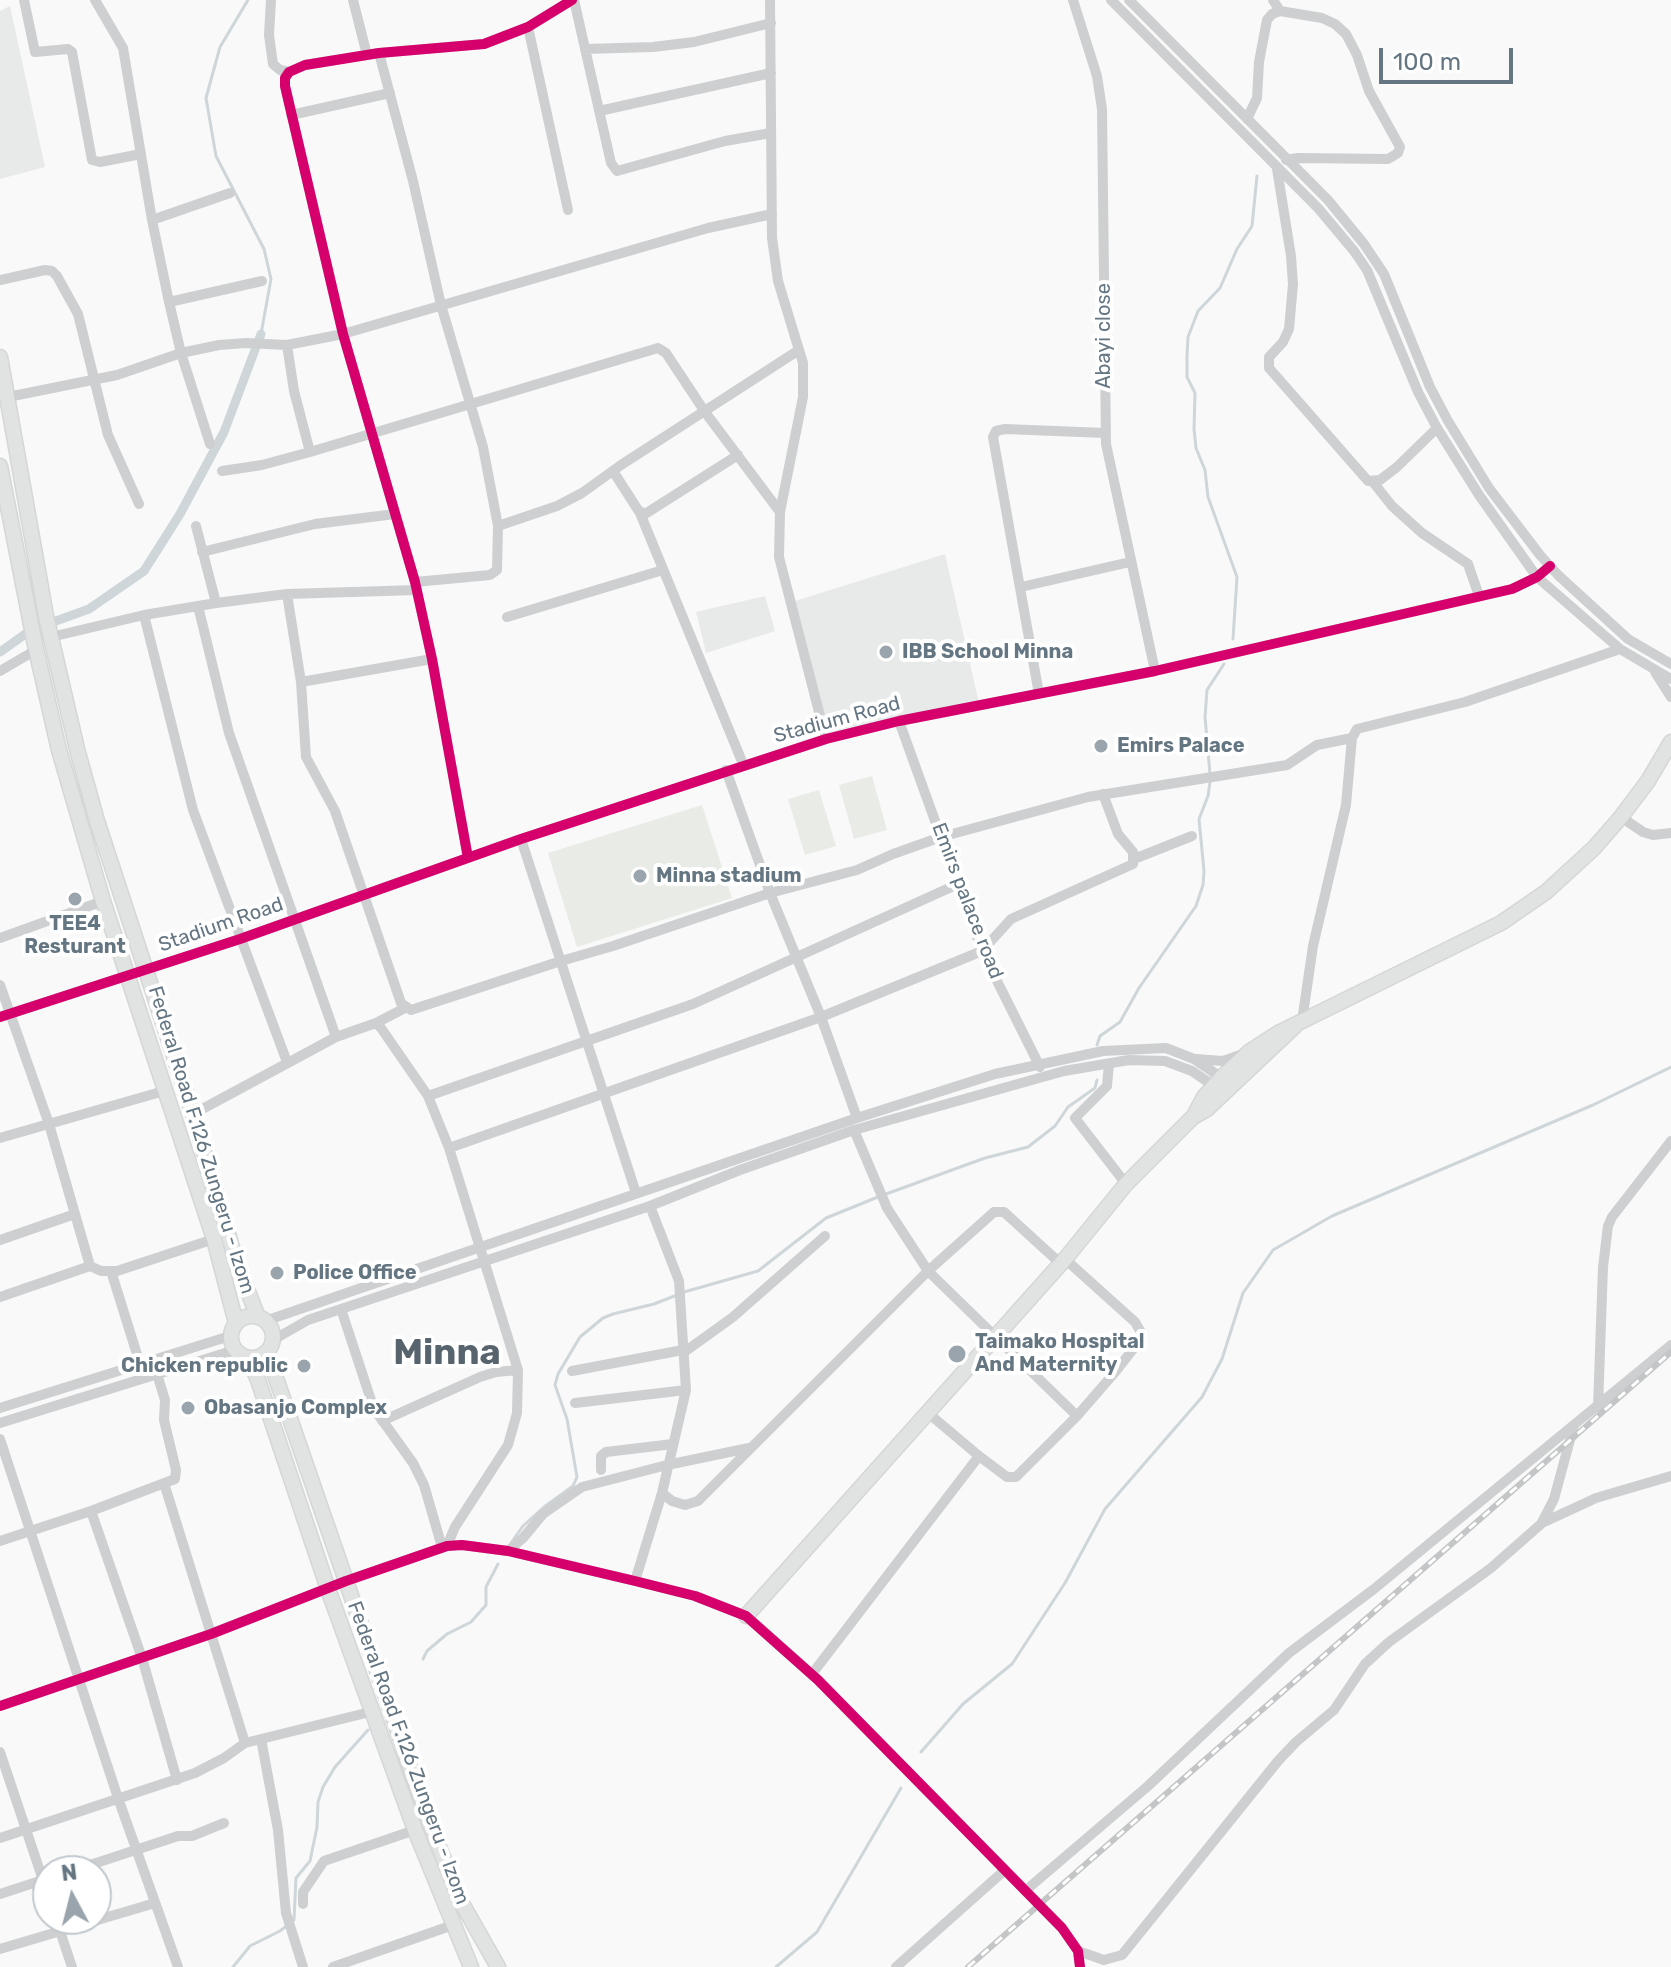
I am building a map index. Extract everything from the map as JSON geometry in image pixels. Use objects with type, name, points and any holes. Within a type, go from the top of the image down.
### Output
[{"type":"main road","name":"Federal Road F.126 Zungeru - Izom","points":[[0,357],[46,616],[77,749],[97,821],[193,1114],[236,1261],[262,1319]]},
{"type":"main road","name":"Federal Road F.126 Zungeru - Izom","points":[[0,466],[5,492],[6,529],[59,750],[103,901],[214,1239],[237,1342],[258,1380],[328,1589],[415,1830],[471,1967]]},
{"type":"main road","points":[[5,492],[25,488]]},
{"type":"main road","points":[[746,1616],[1063,1261],[1126,1184],[1223,1085],[1249,1052],[1280,1032],[1501,923],[1546,892],[1594,848],[1621,817],[1648,781],[1671,742]]},
{"type":"main road","points":[[1223,1085],[1298,1023]]},
{"type":"main road","points":[[246,1317],[262,1319],[270,1326],[270,1346],[255,1358],[237,1342],[246,1317]]},
{"type":"main road","name":"Federal Road F.126 Zungeru - Izom","points":[[270,1346],[346,1581],[430,1824],[460,1900],[498,1967]]},
{"type":"street","points":[[24,0],[35,52],[68,49],[72,52],[92,160],[100,162],[141,154]]},
{"type":"street","points":[[95,0],[123,48],[169,302],[181,353],[210,444]]},
{"type":"street","points":[[271,0],[269,35],[273,64],[289,72],[305,65],[379,53],[484,44],[528,27],[573,0],[611,163],[617,171],[725,141],[771,133]]},
{"type":"street","points":[[353,0],[367,55]]},
{"type":"street","points":[[770,0],[772,214],[778,281],[803,363],[803,397],[780,512],[779,557],[826,739]]},
{"type":"street","name":"Abayi close","points":[[1073,0],[1097,76],[1102,109],[1105,433],[1155,671]]},
{"type":"street","points":[[1111,0],[1318,208],[1367,270],[1418,392],[1437,428],[1479,495],[1537,577],[1620,649],[1671,679]]},
{"type":"street","points":[[1129,0],[1328,200],[1378,264],[1430,387],[1448,421],[1489,488],[1550,566],[1628,639],[1671,664]]},
{"type":"street","points":[[1273,0],[1280,11]]},
{"type":"street","points":[[1247,119],[1257,98],[1259,62],[1267,20],[1280,11],[1322,18],[1346,34],[1369,91],[1400,147],[1398,153],[1388,159],[1286,160]]},
{"type":"street","points":[[585,49],[694,42],[771,23]]},
{"type":"street","points":[[528,27],[568,210]]},
{"type":"street","points":[[50,635],[216,603],[287,594],[416,586],[490,575],[497,570],[498,526],[492,487],[441,305],[379,53]]},
{"type":"street","points":[[289,72],[285,86],[343,334],[416,586],[468,858]]},
{"type":"street","points":[[599,111],[771,73]]},
{"type":"street","points":[[291,115],[390,93]]},
{"type":"street","points":[[1277,169],[1293,284],[1287,335],[1269,357],[1268,365],[1364,479],[1373,482],[1392,506],[1422,533],[1468,564],[1479,596]]},
{"type":"street","points":[[152,220],[230,193]]},
{"type":"street","points":[[8,397],[95,380],[181,353],[225,344],[287,345],[343,334],[708,228],[772,214]]},
{"type":"street","points":[[0,280],[45,270],[57,276],[78,314],[112,449],[139,504]]},
{"type":"street","points":[[169,302],[262,281]]},
{"type":"street","points":[[287,345],[294,391],[310,452]]},
{"type":"street","points":[[222,471],[262,465],[310,452],[658,348],[666,353],[705,412],[780,512]]},
{"type":"street","points":[[498,526],[557,506],[582,493],[799,350]]},
{"type":"street","points":[[1373,482],[1397,467],[1437,428]]},
{"type":"street","points":[[1039,694],[993,437],[996,431],[1005,429],[1105,433]]},
{"type":"street","points":[[640,513],[651,512],[738,455]]},
{"type":"street","points":[[613,471],[640,513],[743,764]]},
{"type":"street","points":[[202,552],[315,524],[395,514]]},
{"type":"street","points":[[196,526],[216,603]]},
{"type":"street","points":[[1021,587],[1130,562]]},
{"type":"street","name":"Stadium Road","points":[[4,1016],[240,939],[743,764],[826,739],[899,721],[1155,671],[1512,589],[1537,577],[1550,566]]},
{"type":"street","points":[[507,617],[663,570]]},
{"type":"street","points":[[287,594],[301,682],[306,757],[335,811],[405,1008]]},
{"type":"street","points":[[198,606],[229,733],[336,1037]]},
{"type":"street","points":[[144,615],[193,810],[287,1062]]},
{"type":"street","points":[[0,671],[35,648]]},
{"type":"street","points":[[1298,1023],[1346,805],[1352,738],[1357,729],[1465,702],[1620,649]]},
{"type":"street","points":[[301,682],[432,659]]},
{"type":"street","points":[[1651,667],[1671,697]]},
{"type":"street","name":"Emirs palace road","points":[[899,721],[982,951],[1044,1077]]},
{"type":"street","points":[[193,1114],[336,1037],[376,1023],[405,1008],[418,1010],[770,893],[857,870],[941,837],[1037,809],[1103,794],[1287,765],[1317,745],[1352,738]]},
{"type":"street","points":[[726,770],[857,1118]]},
{"type":"street","points":[[449,1148],[821,1017],[982,951],[1011,919],[1133,864],[1133,852],[1115,828],[1103,794]]},
{"type":"street","points":[[1621,817],[1643,832],[1653,835],[1671,833]]},
{"type":"street","points":[[1134,859],[1192,836]]},
{"type":"street","points":[[521,839],[636,1193]]},
{"type":"street","points":[[428,1096],[693,1004],[797,960],[958,884]]},
{"type":"street","points":[[0,938],[103,901]]},
{"type":"street","points":[[0,985],[4,1016],[49,1124],[90,1266]]},
{"type":"street","points":[[376,1023],[428,1096],[449,1148],[518,1370],[517,1413],[508,1445],[444,1546]]},
{"type":"street","points":[[262,1319],[857,1118],[1038,1063],[1103,1051],[1172,1049],[1194,1059],[1223,1085]]},
{"type":"street","points":[[1194,1059],[1223,1061],[1249,1052]]},
{"type":"street","points":[[270,1346],[308,1320],[650,1206],[854,1130],[1044,1077],[1129,1060],[1165,1061],[1223,1085]]},
{"type":"street","points":[[1109,1064],[1107,1086],[1075,1118],[1126,1184]]},
{"type":"street","points":[[0,1138],[164,1091]]},
{"type":"street","points":[[854,1130],[887,1208],[928,1271],[1077,1416]]},
{"type":"street","points":[[1598,1407],[1603,1267],[1608,1226],[1671,1141]]},
{"type":"street","points":[[635,1581],[662,1493],[686,1390],[679,1281],[650,1206]]},
{"type":"street","points":[[662,1493],[672,1501],[685,1505],[698,1501],[928,1271],[998,1211],[1004,1212],[1135,1322],[1142,1334],[1116,1371],[1077,1416],[1016,1477],[1007,1477],[928,1413]]},
{"type":"street","points":[[0,1240],[75,1214]]},
{"type":"street","points":[[572,1371],[683,1352],[733,1317],[825,1236]]},
{"type":"street","points":[[0,1297],[90,1266],[111,1271],[214,1239]]},
{"type":"street","points":[[111,1271],[140,1364]]},
{"type":"street","points":[[341,1309],[371,1400],[419,1474],[444,1546]]},
{"type":"street","points":[[0,1408],[140,1364],[237,1342]]},
{"type":"street","points":[[0,1423],[157,1374],[237,1342]]},
{"type":"street","points":[[1025,1891],[1148,1786],[1289,1653],[1374,1589],[1671,1345]]},
{"type":"street","points":[[382,1421],[480,1377],[518,1370]]},
{"type":"street","points":[[0,1541],[175,1479],[177,1475],[164,1420],[165,1400],[157,1374]]},
{"type":"street","points":[[575,1403],[686,1390]]},
{"type":"street","points":[[1541,1524],[1554,1499],[1574,1425]]},
{"type":"street","points":[[0,1439],[118,1798],[178,1967]]},
{"type":"street","points":[[601,1470],[601,1456],[606,1452],[673,1444]]},
{"type":"street","points":[[508,1551],[543,1514],[582,1487],[751,1447]]},
{"type":"street","points":[[812,1674],[979,1456]]},
{"type":"street","points":[[1078,1951],[1104,1960],[1122,1955],[1278,1761],[1334,1710],[1365,1664],[1389,1642],[1491,1568],[1541,1524],[1596,1498],[1671,1476]]},
{"type":"street","points":[[164,1483],[245,1743]]},
{"type":"street","points":[[91,1511],[142,1658],[177,1780]]},
{"type":"street","points":[[0,1706],[211,1634],[444,1546],[508,1551],[635,1581],[695,1596],[746,1616],[812,1674],[1062,1928],[1078,1951],[1080,1967]]},
{"type":"street","points":[[0,1838],[177,1780],[217,1762],[245,1743],[374,1711]]},
{"type":"street","points":[[261,1739],[276,1815],[287,1919],[303,1967]]},
{"type":"street","points":[[0,1752],[36,1855]]},
{"type":"street","points":[[112,1859],[178,1836],[192,1836],[224,1823]]},
{"type":"street","points":[[303,1904],[303,1892],[324,1861],[415,1830]]},
{"type":"street","points":[[896,1967],[1005,1870]]},
{"type":"street","points":[[0,1894],[32,1884]]},
{"type":"street","points":[[112,1916],[155,1903]]},
{"type":"street","points":[[333,1967],[453,1925]]},
{"type":"street","points":[[0,1949],[49,1935]]},
{"type":"street","points":[[61,1935],[72,1967]]},
{"type":"shaded area","points":[[10,6],[45,167],[0,179],[0,11]]},
{"type":"shaded area","name":"IBB School Minna","points":[[945,554],[979,703],[827,735],[792,602]]},
{"type":"shaded area","points":[[765,596],[775,631],[706,653],[696,612]]},
{"type":"shaded area","points":[[872,776],[887,830],[854,839],[839,785]]},
{"type":"shaded area","points":[[819,790],[836,846],[805,855],[788,799]]},
{"type":"shaded area","name":"Minna stadium","points":[[702,805],[732,898],[577,947],[548,853]]},
{"type":"waterway","points":[[248,0],[220,47],[206,98],[216,156],[264,249],[271,279],[261,334]]},
{"type":"waterway","points":[[1233,639],[1237,577],[1208,497],[1205,470],[1196,448],[1195,393],[1187,377],[1187,356],[1188,337],[1198,311],[1220,288],[1237,249],[1252,226],[1257,176]]},
{"type":"waterway","points":[[0,652],[31,630],[89,609],[144,571],[180,514],[224,432],[261,334]]},
{"type":"waterway","points":[[1210,774],[1205,717],[1207,690],[1224,664]]},
{"type":"waterway","points":[[1097,1045],[1100,1036],[1120,1022],[1139,988],[1196,906],[1204,871],[1199,819],[1210,782]]},
{"type":"waterway","points":[[921,1752],[963,1704],[1012,1664],[1065,1583],[1105,1509],[1202,1397],[1222,1359],[1243,1293],[1273,1250],[1332,1216],[1593,1105],[1671,1067]]},
{"type":"waterway","points":[[886,1194],[985,1158],[1028,1147],[1055,1126],[1068,1107],[1095,1088],[1097,1080]]},
{"type":"waterway","points":[[684,1292],[758,1271],[826,1218],[878,1197]]},
{"type":"waterway","points":[[511,1543],[523,1526],[573,1486],[577,1477],[567,1419],[555,1385],[558,1374],[580,1337],[603,1318],[677,1295]]},
{"type":"waterway","points":[[423,1659],[427,1651],[447,1634],[471,1622],[486,1605],[486,1587],[498,1564]]},
{"type":"waterway","points":[[233,1967],[250,1946],[294,1920],[296,1878],[310,1861],[323,1787],[335,1767],[368,1730]]},
{"type":"waterway","points":[[776,1967],[817,1932],[901,1788]]},
{"type":"railway","points":[[968,1967],[1671,1352]]},
{"type":"cycle path","points":[[468,858],[415,582],[343,334],[285,78],[289,72],[305,65],[379,53],[484,44],[528,27],[572,0]]},
{"type":"cycle path","points":[[0,1017],[240,939],[521,839],[826,739],[899,721],[1155,671],[1512,589],[1537,577],[1550,566]]},
{"type":"cycle path","points":[[0,1706],[211,1634],[346,1581],[447,1546],[508,1551],[635,1581],[695,1596],[746,1616],[818,1680],[1062,1928],[1078,1951],[1080,1967]]},
{"type":"place","name":"IBB School Minna","points":[[886,652]]},
{"type":"place","name":"Emirs Palace","points":[[1101,746]]},
{"type":"place","name":"Minna stadium","points":[[640,876]]},
{"type":"place","name":"TEE4 Resturant","points":[[75,899]]},
{"type":"place","name":"Police Office","points":[[277,1273]]},
{"type":"place","name":"Taimako Hospital And Maternity","points":[[957,1354]]},
{"type":"place","name":"Chicken republic","points":[[304,1366]]},
{"type":"place","name":"Obasanjo Complex","points":[[188,1408]]},
{"type":"district","name":"Minna","points":[[447,1354]]}]
